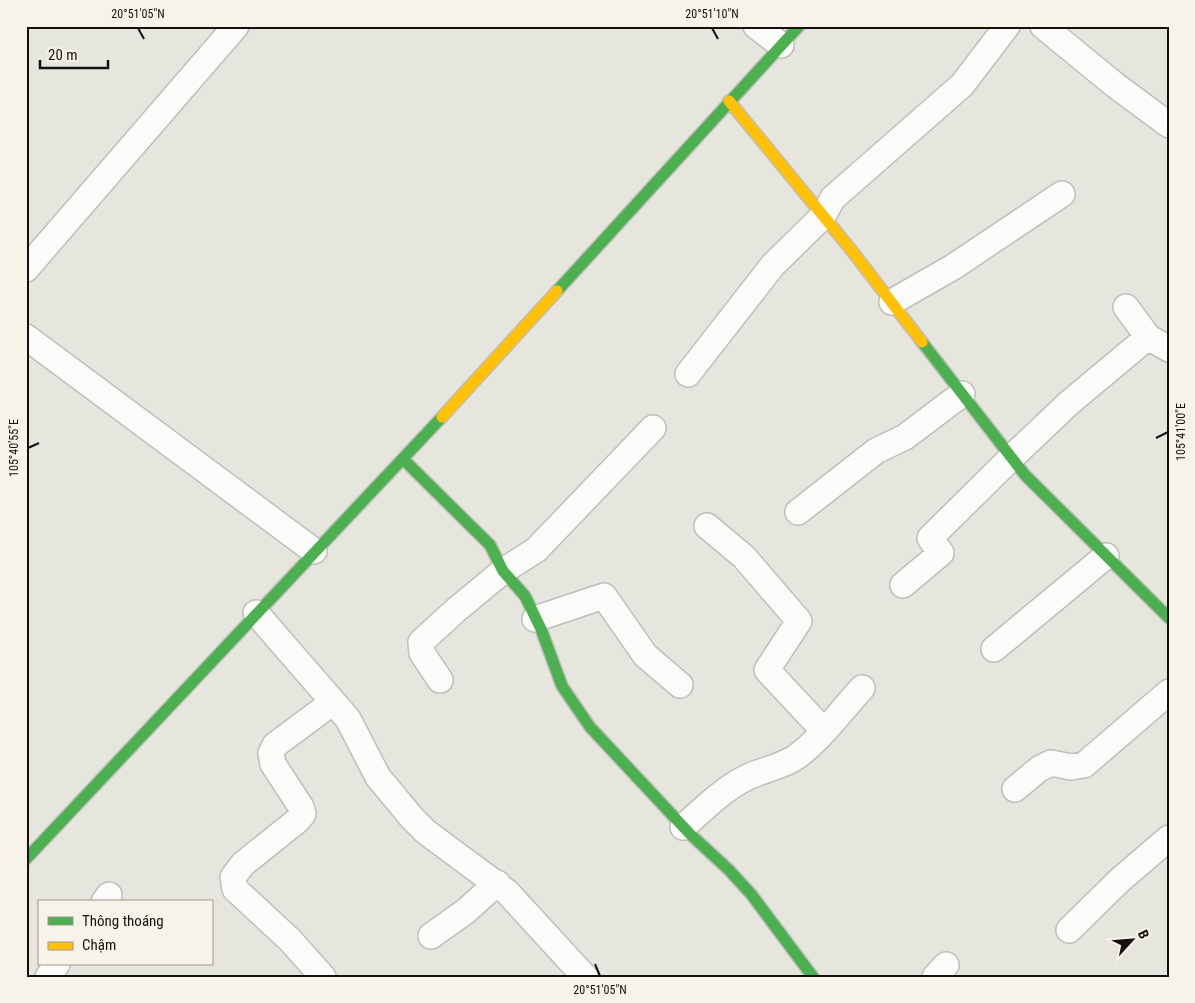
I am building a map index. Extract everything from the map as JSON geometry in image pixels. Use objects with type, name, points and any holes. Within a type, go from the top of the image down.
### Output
[{"type":"street","points":[[26,269],[236,26]]},
{"type":"street","points":[[756,26],[781,45]]},
{"type":"street","points":[[26,859],[314,551],[403,459],[799,26]]},
{"type":"street","points":[[688,374],[773,266],[824,216],[833,198],[962,85],[1007,26]]},
{"type":"street","points":[[1043,26],[1169,126]]},
{"type":"street","points":[[729,101],[892,302],[1010,458],[1169,618]]},
{"type":"street","points":[[892,302],[953,267],[1062,194]]},
{"type":"street","points":[[903,585],[941,553],[930,538],[1010,458],[1069,403],[1158,343],[1126,308]]},
{"type":"street","points":[[26,337],[314,551]]},
{"type":"street","points":[[798,512],[876,451],[904,437],[962,394]]},
{"type":"street","points":[[440,680],[422,653],[422,642],[503,570],[536,550],[653,428]]},
{"type":"street","points":[[403,459],[490,545],[503,570],[525,596],[562,686],[575,708],[590,727],[683,826],[751,894],[813,977]]},
{"type":"street","points":[[707,526],[744,557],[799,621],[767,670],[824,731]]},
{"type":"street","points":[[994,649],[1106,556]]},
{"type":"street","points":[[535,619],[604,596],[645,655],[680,685]]},
{"type":"street","points":[[256,613],[348,719],[378,777],[412,818],[426,832],[507,892],[585,977]]},
{"type":"street","points":[[683,826],[732,786],[750,776],[794,758],[824,731],[862,688]]},
{"type":"street","points":[[1015,789],[1039,769],[1050,763],[1071,767],[1084,765],[1169,692]]},
{"type":"street","points":[[323,977],[290,940],[235,890],[233,877],[243,864],[298,820],[302,814],[301,807],[273,764],[271,753],[275,746],[333,702]]},
{"type":"street","points":[[1069,930],[1120,880],[1169,838]]},
{"type":"street","points":[[431,936],[466,911],[497,883]]},
{"type":"street","points":[[48,977],[56,966]]},
{"type":"traffic: fast","points":[[557,291],[799,26]]},
{"type":"traffic: fast","points":[[922,342],[1025,475],[1169,618]]},
{"type":"traffic: fast","points":[[26,859],[442,417]]},
{"type":"traffic: fast","points":[[403,459],[490,545],[503,571],[525,596],[541,629],[562,686],[590,727],[690,834],[729,870],[751,894],[813,977]]},
{"type":"traffic: slow","points":[[729,101],[852,251],[922,342]]},
{"type":"traffic: slow","points":[[442,417],[557,291]]}]
